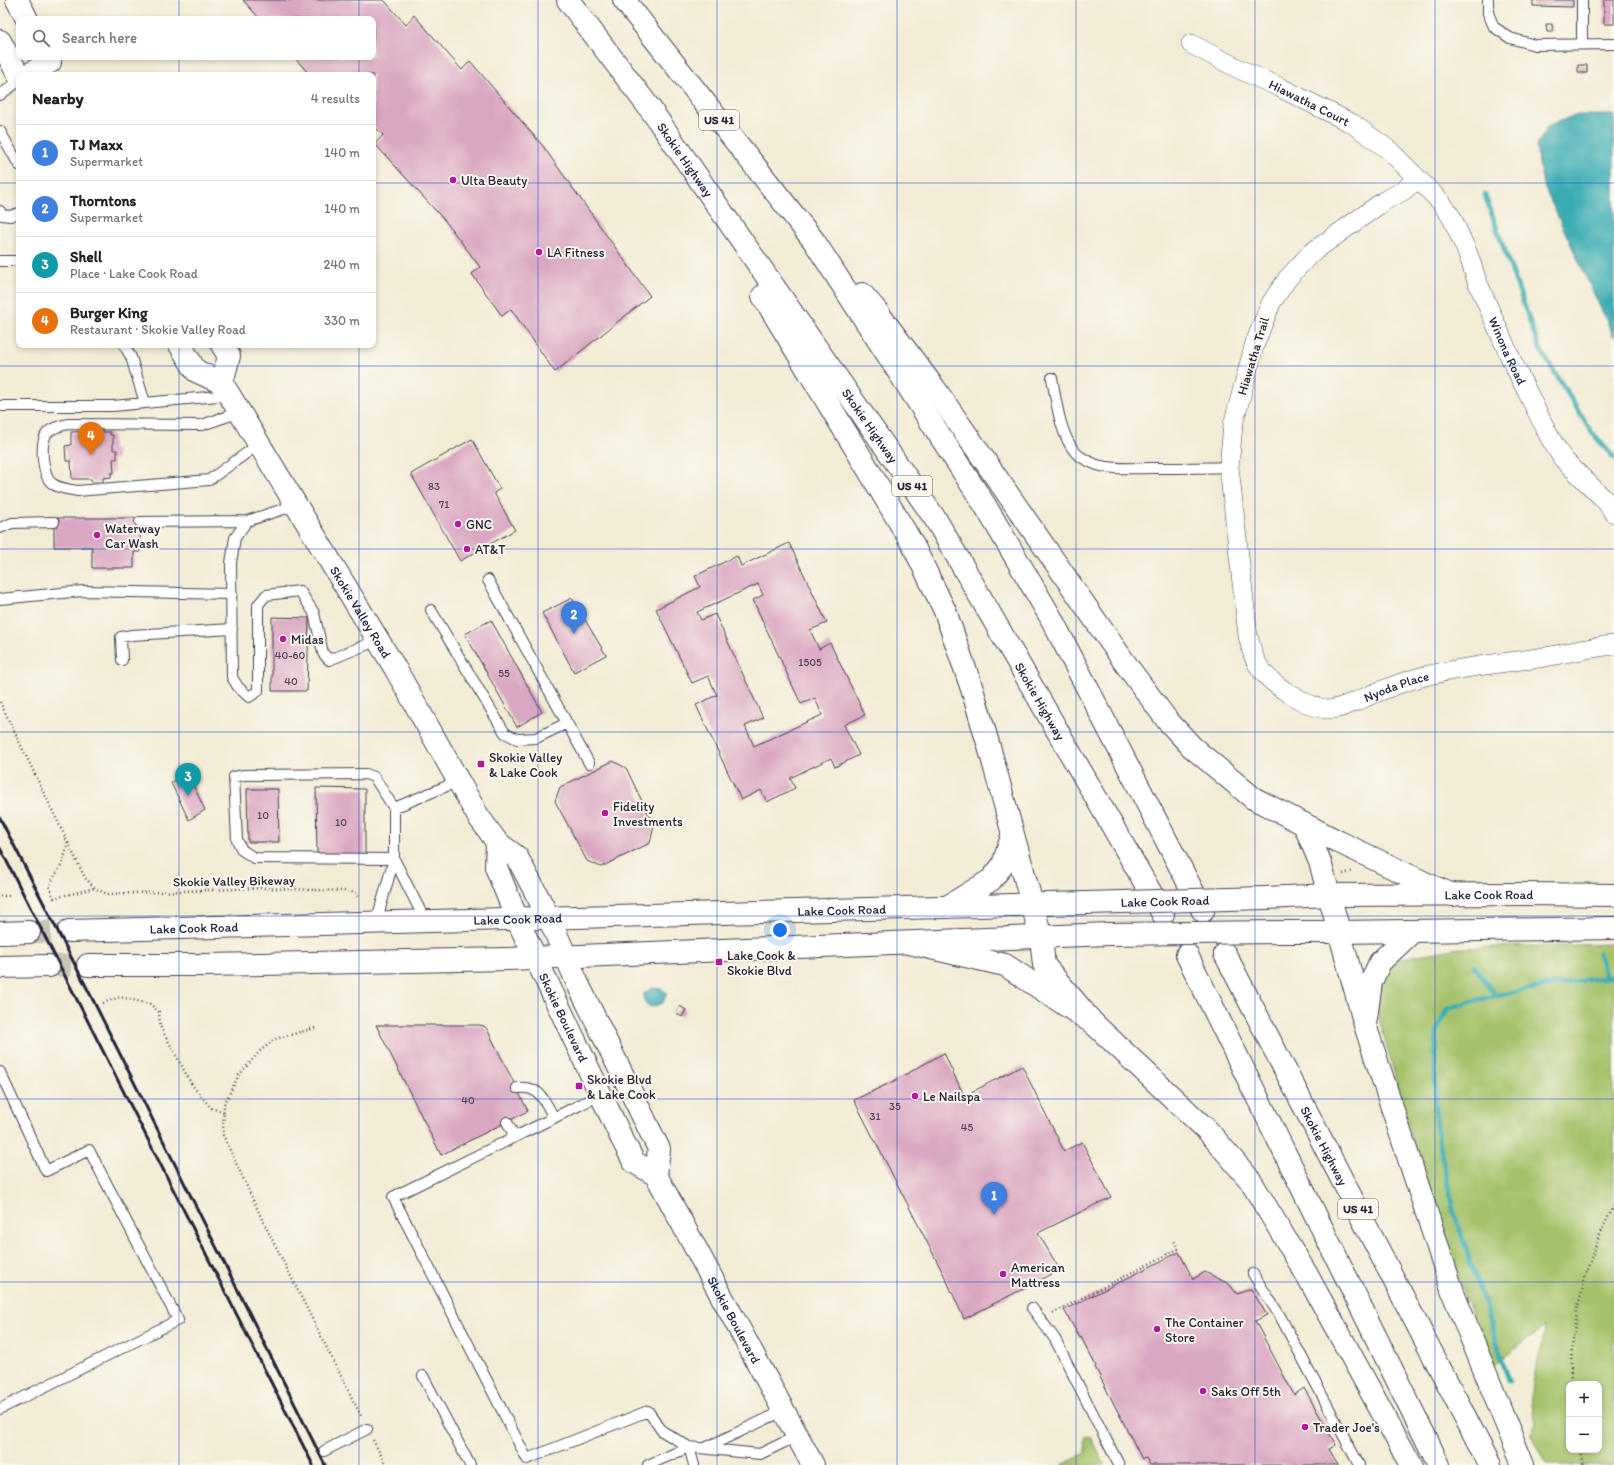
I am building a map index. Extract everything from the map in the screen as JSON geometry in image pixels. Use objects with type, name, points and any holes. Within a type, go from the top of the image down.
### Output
[{"type":"main road","points":[[17,0],[25,16]]},
{"type":"main road","name":"Skokie Highway","points":[[568,0],[651,110],[936,520],[1163,914]]},
{"type":"main road","name":"US 41","points":[[624,0],[814,241],[986,507],[1046,609],[1203,911]]},
{"type":"main road","points":[[0,41],[17,72]]},
{"type":"main road","points":[[35,72],[52,65]]},
{"type":"main road","points":[[651,110],[913,546],[947,618],[987,740],[1012,836],[1041,937],[1044,965],[1093,1023],[1208,1131],[1250,1180],[1307,1276],[1412,1465]]},
{"type":"main road","points":[[814,241],[875,309],[935,389],[1125,663],[1167,720],[1192,747],[1253,798],[1339,842],[1453,895]]},
{"type":"main road","points":[[182,348],[196,371],[231,396]]},
{"type":"main road","points":[[224,348],[229,356],[231,396]]},
{"type":"main road","name":"Skokie Valley Road","points":[[231,396],[378,640],[478,816],[497,842],[517,857],[549,918],[566,957]]},
{"type":"main road","points":[[1304,824],[1320,862],[1338,932],[1365,1025],[1453,1293],[1523,1465]]},
{"type":"main road","points":[[947,907],[991,880],[1004,865],[1012,836]]},
{"type":"main road","points":[[497,842],[496,867],[517,919],[536,957]]},
{"type":"main road","name":"Lake Cook Road","points":[[69,931],[1031,905],[1329,895],[1614,895]]},
{"type":"main road","points":[[88,965],[206,965],[566,957],[1108,934],[1614,928]]},
{"type":"main road","points":[[1365,1025],[1371,982],[1380,962],[1413,931]]},
{"type":"main road","points":[[0,933],[29,932]]},
{"type":"main road","points":[[908,943],[1005,965],[1093,1023]]},
{"type":"main road","name":"Skokie Highway","points":[[1225,954],[1490,1465]]},
{"type":"main road","name":"US 41","points":[[1187,955],[1439,1465]]},
{"type":"main road","name":"Skokie Boulevard","points":[[536,957],[600,1094],[634,1162],[656,1175],[813,1465]]},
{"type":"main road","name":"Skokie Boulevard","points":[[566,957],[659,1149],[656,1175]]},
{"type":"main road","points":[[0,967],[49,966]]},
{"type":"street","name":"Hiawatha Court","points":[[1191,44],[1239,70],[1279,87],[1353,124],[1389,150],[1417,179]]},
{"type":"street","name":"Hiawatha Trail","points":[[1244,603],[1229,467],[1233,425],[1255,343],[1271,303],[1288,278],[1311,254],[1384,201],[1403,191],[1417,179]]},
{"type":"street","name":"Winona Road","points":[[1417,179],[1441,202],[1452,218],[1511,359],[1550,438],[1563,459],[1605,500],[1614,514]]},
{"type":"street","name":"Nyoda Place","points":[[1244,603],[1248,636],[1253,656],[1258,666],[1267,677],[1294,696],[1317,708],[1341,708],[1424,676],[1481,665],[1545,657],[1614,645]]},
{"type":"lane","points":[[1488,0],[1488,13],[1494,27],[1510,38],[1535,45],[1614,44]]},
{"type":"lane","points":[[1582,0],[1582,44]]},
{"type":"lane","points":[[0,95],[16,83]]},
{"type":"lane","points":[[0,131],[16,160]]},
{"type":"lane","points":[[0,211],[2,215],[10,216],[16,214]]},
{"type":"lane","points":[[0,261],[16,261]]},
{"type":"lane","points":[[126,348],[131,357],[145,403]]},
{"type":"lane","points":[[1052,378],[1060,421],[1067,438],[1076,453],[1085,460],[1098,465],[1110,467],[1229,467]]},
{"type":"lane","points":[[0,406],[113,406],[231,396]]},
{"type":"lane","points":[[231,396],[202,425],[68,424],[54,428],[46,433],[42,444],[45,474],[52,484],[77,491],[209,480],[260,444]]},
{"type":"lane","points":[[140,522],[247,521],[296,505]]},
{"type":"lane","points":[[247,521],[235,538],[231,563],[232,677],[238,687],[250,697],[258,691],[258,604],[266,595],[300,591],[314,613],[322,653],[329,660],[378,640]]},
{"type":"lane","points":[[0,528],[12,523],[54,522]]},
{"type":"lane","points":[[488,580],[589,763]]},
{"type":"lane","points":[[0,599],[83,591],[232,594]]},
{"type":"lane","points":[[431,610],[505,733],[517,739],[536,738],[567,723]]},
{"type":"lane","points":[[122,660],[120,637],[232,629]]},
{"type":"lane","points":[[376,923],[394,859],[394,808],[374,777],[366,774],[244,775],[234,777],[237,840],[242,850],[254,858],[394,859]]},
{"type":"lane","points":[[394,808],[459,781]]},
{"type":"lane","points":[[394,859],[426,922]]},
{"type":"lane","points":[[0,1072],[46,1171],[89,1150],[178,1320],[0,1409]]},
{"type":"lane","points":[[517,1088],[527,1087],[537,1091],[543,1097],[554,1118]]},
{"type":"lane","points":[[600,1094],[393,1197],[527,1459],[648,1411],[662,1431],[689,1447],[694,1465]]},
{"type":"lane","points":[[507,1122],[515,1137]]},
{"type":"lane","points":[[1253,1274],[1280,1316],[1359,1465]]},
{"type":"lane","points":[[1032,1308],[1055,1339],[1119,1465]]},
{"type":"lane","points":[[423,1376],[470,1465]]},
{"type":"lane","points":[[706,1448],[783,1411]]},
{"type":"lane","points":[[324,1450],[367,1429]]},
{"type":"lane","points":[[648,1465],[689,1447],[760,1454],[797,1436]]},
{"type":"path","points":[[0,702],[85,878],[95,888]]},
{"type":"path","points":[[68,843],[62,862],[49,886],[54,898],[95,888]]},
{"type":"path","name":"Skokie Valley Bikeway","points":[[95,888],[107,894],[262,888],[344,891],[357,893],[358,897]]},
{"type":"path","points":[[0,896],[12,896]]},
{"type":"path","points":[[103,1003],[120,997],[150,1004],[159,1012],[160,1026],[192,1085],[211,1108],[224,1112]]},
{"type":"path","points":[[315,1028],[275,1039],[260,1051],[239,1075],[224,1104],[222,1135],[235,1164],[386,1465]]},
{"type":"path","points":[[1571,1381],[1572,1344],[1585,1279],[1597,1243],[1614,1206]]},
{"type":"path","points":[[1052,1313],[1178,1249],[1173,1239]]},
{"type":"path","points":[[1581,1453],[1583,1465]]},
{"type":"green space","points":[[1614,944],[1614,1465],[1546,1465],[1530,1433],[1535,1425],[1532,1399],[1533,1383],[1545,1326],[1491,1366],[1425,1187],[1376,1007],[1384,970],[1395,959],[1459,948]]},
{"type":"green space","points":[[1086,1436],[1091,1437],[1105,1465],[1062,1465],[1086,1453]]},
{"type":"water","points":[[1574,115],[1614,115],[1614,337],[1543,185],[1536,147],[1547,127]]},
{"type":"water","points":[[652,988],[662,989],[667,993],[663,1003],[652,1007],[645,1002],[643,997],[644,993]]},
{"type":"building","points":[[243,0],[384,0],[406,25],[414,15],[462,70],[470,61],[542,145],[650,296],[555,372],[511,309],[502,316],[472,274],[480,267],[446,222],[376,145],[376,143],[383,135],[376,128],[376,72],[307,72],[297,60],[376,60],[376,16],[257,16]]},
{"type":"building","points":[[1533,0],[1573,0],[1573,7],[1533,6]]},
{"type":"building","points":[[1604,0],[1614,0],[1614,24],[1604,24]]},
{"type":"building","points":[[1546,24],[1552,24],[1553,32],[1547,32]]},
{"type":"building","points":[[1578,65],[1587,65],[1587,73],[1578,73]]},
{"type":"building","points":[[71,432],[110,432],[110,435],[113,435],[113,450],[117,450],[117,459],[113,459],[114,473],[111,473],[111,477],[103,478],[103,482],[92,482],[91,479],[72,479],[71,461],[66,461],[65,446],[71,445]]},
{"type":"building","points":[[472,439],[500,489],[494,493],[515,530],[460,561],[411,474]]},
{"type":"building","name":"Waterway Car Wash","points":[[54,518],[140,518],[140,552],[134,552],[134,568],[92,568],[92,547],[54,547]]},
{"type":"building","points":[[789,543],[827,623],[810,630],[819,649],[830,643],[865,715],[844,725],[859,755],[835,767],[831,758],[790,778],[795,788],[767,802],[761,790],[741,800],[696,705],[717,695],[708,676],[692,683],[656,609],[700,587],[695,576],[737,556],[741,566]],"holes":[[[758,584],[763,595],[753,600],[801,704],[815,698],[822,715],[754,746],[745,726],[763,718],[715,614],[701,620],[697,612]]]},
{"type":"building","points":[[572,598],[606,655],[574,672],[542,613]]},
{"type":"building","points":[[272,617],[309,618],[307,691],[272,691]]},
{"type":"building","points":[[491,620],[542,712],[517,727],[465,634]]},
{"type":"building","name":"Fidelity Investments","points":[[613,761],[626,768],[654,826],[650,843],[601,867],[587,861],[555,801],[560,787]]},
{"type":"building","points":[[188,774],[205,810],[189,820],[171,783]]},
{"type":"building","points":[[316,788],[365,789],[365,856],[317,855]]},
{"type":"building","points":[[247,789],[278,789],[279,842],[248,842]]},
{"type":"building","points":[[680,1006],[686,1010],[682,1017],[676,1013]]},
{"type":"building","points":[[376,1025],[484,1026],[487,1029],[528,1111],[441,1155]]},
{"type":"building","points":[[944,1053],[964,1096],[1022,1066],[1064,1151],[1082,1142],[1111,1197],[1038,1233],[1060,1270],[964,1319],[946,1279],[854,1100],[894,1081]]},
{"type":"building","points":[[1179,1252],[1193,1279],[1205,1272],[1229,1284],[1237,1294],[1251,1289],[1267,1315],[1255,1321],[1294,1395],[1304,1388],[1336,1445],[1329,1449],[1338,1465],[1150,1465],[1146,1458],[1142,1459],[1081,1337],[1080,1338],[1064,1310]]},
{"type":"waterway","points":[[1485,195],[1539,347],[1590,430],[1614,458]]},
{"type":"waterway","points":[[1599,953],[1606,977]]},
{"type":"waterway","points":[[1474,966],[1495,995]]},
{"type":"waterway","points":[[1509,1380],[1453,1209],[1436,1126],[1435,1063],[1437,1031],[1447,1009],[1488,997],[1551,985],[1614,976]]},
{"type":"tunnel","points":[[29,932],[69,931]]},
{"type":"tunnel","points":[[49,966],[88,965]]},
{"type":"railway","points":[[0,818],[92,998],[325,1465]]},
{"type":"railway","points":[[0,848],[313,1465]]},
{"type":"place","name":"Ulta Beauty","points":[[453,180]]},
{"type":"place","name":"LA Fitness","points":[[539,252]]},
{"type":"place","name":"Burger King","points":[[91,455]]},
{"type":"place","name":"GNC","points":[[458,524]]},
{"type":"place","name":"Waterway Car Wash","points":[[97,535]]},
{"type":"place","name":"AT&T","points":[[467,549]]},
{"type":"place","name":"Thorntons","points":[[574,634]]},
{"type":"place","name":"Midas","points":[[283,639]]},
{"type":"place","name":"Skokie Valley & Lake Cook","points":[[481,764]]},
{"type":"place","name":"Shell","points":[[188,796]]},
{"type":"place","name":"Fidelity Investments","points":[[605,813]]},
{"type":"place","name":"Lake Cook & Skokie Blvd","points":[[719,962]]},
{"type":"place","name":"Skokie Blvd & Lake Cook","points":[[579,1086]]},
{"type":"place","name":"Le Nailspa","points":[[915,1096]]},
{"type":"place","name":"TJ Maxx","points":[[994,1215]]},
{"type":"place","name":"American Mattress","points":[[1003,1274]]},
{"type":"place","name":"The Container Store","points":[[1157,1329]]},
{"type":"place","name":"Saks Off 5th","points":[[1203,1391]]},
{"type":"place","name":"Trader Joe's","points":[[1305,1427]]}]
